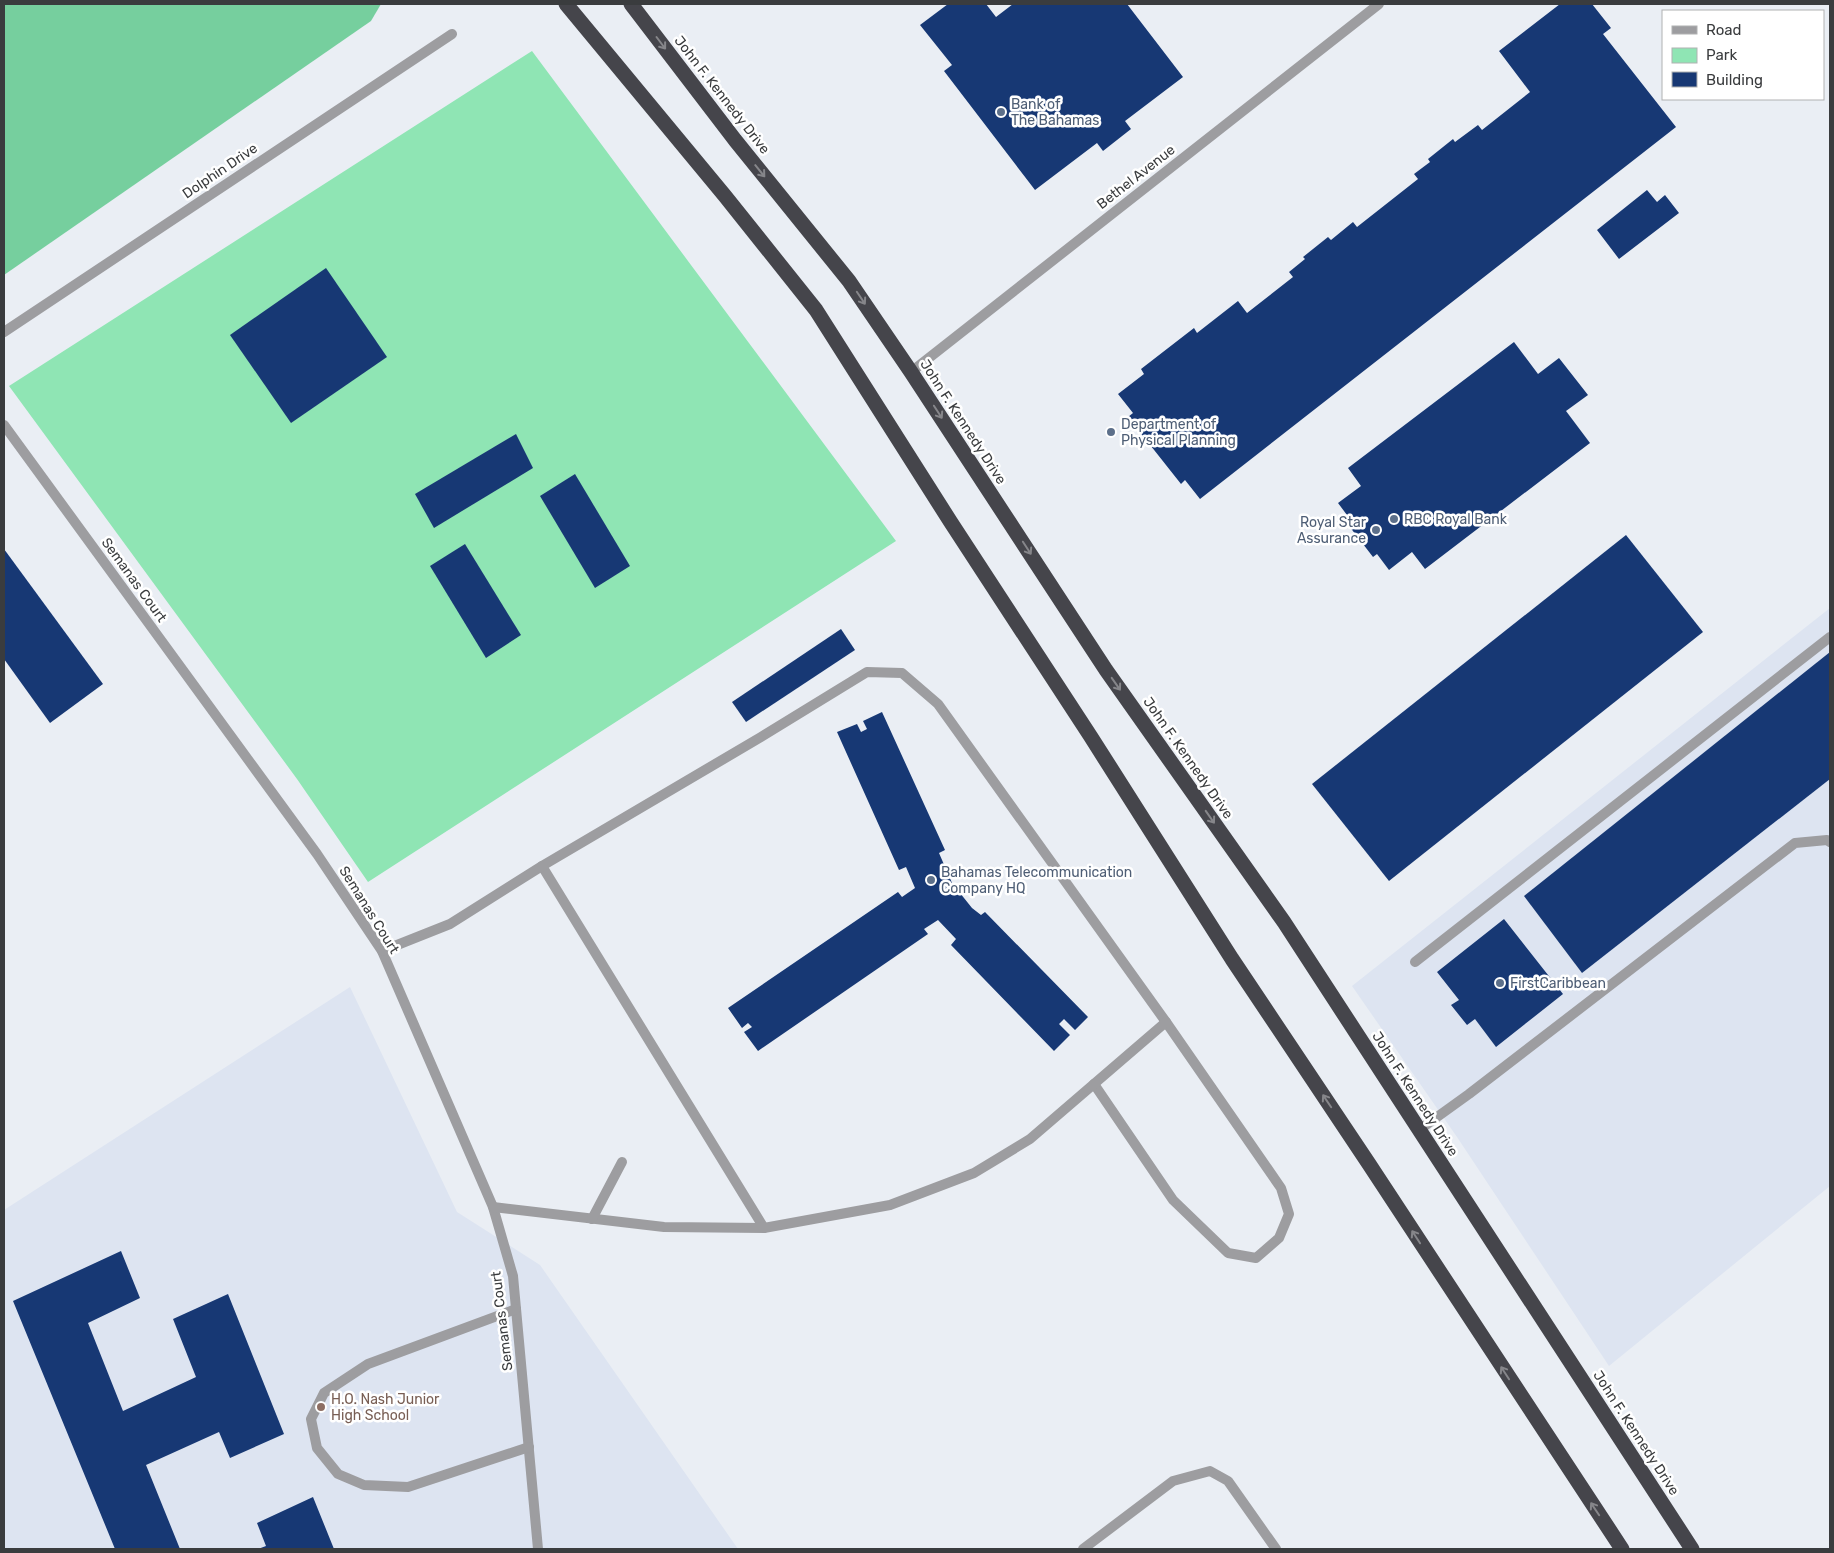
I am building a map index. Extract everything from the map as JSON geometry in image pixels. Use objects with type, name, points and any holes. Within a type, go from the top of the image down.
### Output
[{"type":"highway","points":[[566,4],[816,310],[1232,959],[1370,1164],[1622,1549]]},
{"type":"highway","name":"John F. Kennedy Drive","points":[[631,4],[735,140],[849,281],[911,372],[1106,670],[1284,922],[1692,1549]]},
{"type":"street","name":"Bethel Avenue","points":[[911,372],[1379,4]]},
{"type":"street","name":"Dolphin Drive","points":[[4,332],[452,34]]},
{"type":"street","name":"Semanas Court","points":[[4,425],[317,854],[382,951],[493,1207],[513,1276],[538,1549]]},
{"type":"street","points":[[1415,962],[1830,637]]},
{"type":"street","points":[[382,951],[450,924],[542,866],[868,672],[902,673],[938,704],[1166,1022],[1281,1188],[1290,1214],[1279,1238],[1256,1258],[1228,1253],[1173,1200],[1094,1084]]},
{"type":"street","points":[[1419,1130],[1470,1094],[1795,843],[1827,840],[1830,842]]},
{"type":"street","points":[[542,866],[764,1228]]},
{"type":"street","points":[[493,1207],[664,1227],[764,1228],[890,1204],[974,1173],[1030,1139],[1166,1022]]},
{"type":"street","points":[[592,1219],[622,1162]]},
{"type":"street","points":[[516,1309],[368,1364],[324,1393],[311,1419],[317,1448],[338,1474],[364,1485],[408,1486],[529,1447]]},
{"type":"street","points":[[1083,1549],[1173,1481],[1210,1471],[1228,1481],[1272,1548]]},
{"type":"shaded area","points":[[1830,608],[1830,1186],[1609,1366],[1457,1137],[1352,986]]},
{"type":"shaded area","name":"H.O. Nash Junior High School","points":[[350,987],[457,1212],[540,1265],[738,1549],[4,1549],[4,1210]]},
{"type":"green space","points":[[4,4],[381,4],[371,21],[4,275]]},
{"type":"green space","points":[[532,51],[896,541],[368,882],[297,779],[9,386]]},
{"type":"building","points":[[948,4],[986,4],[996,17],[1013,4],[1127,4],[1183,77],[1125,121],[1131,129],[1103,151],[1097,143],[1035,190],[944,71],[952,65],[920,25]]},
{"type":"building","points":[[1560,4],[1592,4],[1611,28],[1603,34],[1676,127],[1200,499],[1185,480],[1181,484],[1128,417],[1133,413],[1118,394],[1144,374],[1141,369],[1194,328],[1197,333],[1238,301],[1247,313],[1293,277],[1289,272],[1305,259],[1303,257],[1328,237],[1331,240],[1353,222],[1357,227],[1418,179],[1414,174],[1430,162],[1428,159],[1453,139],[1455,142],[1478,125],[1482,130],[1530,92],[1499,51]]},
{"type":"building","points":[[1647,190],[1657,202],[1665,195],[1679,213],[1619,259],[1597,230]]},
{"type":"building","points":[[326,268],[387,357],[291,423],[230,335]]},
{"type":"building","points":[[1514,342],[1538,374],[1559,358],[1588,395],[1566,411],[1590,443],[1425,569],[1412,552],[1389,570],[1377,554],[1373,557],[1346,522],[1350,519],[1338,503],[1361,486],[1348,468]]},
{"type":"building","points":[[516,434],[533,468],[434,528],[415,494]]},
{"type":"building","points":[[575,474],[630,566],[595,588],[540,496]]},
{"type":"building","points":[[1626,535],[1703,632],[1389,881],[1312,784]]},
{"type":"building","points":[[465,544],[521,635],[486,658],[430,566]]},
{"type":"building","points":[[4,549],[103,684],[50,723],[4,659]]},
{"type":"building","points":[[841,629],[855,650],[746,722],[732,702]]},
{"type":"building","points":[[1830,652],[1830,779],[1582,973],[1524,896]]},
{"type":"building","name":"Bahamas Telecommunication Company HQ","points":[[882,712],[945,850],[939,853],[952,883],[972,908],[981,915],[985,912],[1088,1017],[1075,1030],[1064,1019],[1059,1024],[1070,1035],[1054,1051],[951,945],[956,939],[938,920],[924,929],[928,934],[758,1051],[744,1032],[752,1027],[748,1023],[742,1028],[728,1008],[898,892],[902,897],[915,888],[906,867],[899,870],[837,732],[857,724],[861,732],[867,729],[863,721]]},
{"type":"building","name":"FirstCaribbean","points":[[1504,919],[1563,994],[1496,1047],[1475,1019],[1467,1025],[1451,1005],[1459,1000],[1437,972]]},
{"type":"building","points":[[121,1251],[140,1298],[88,1323],[123,1411],[196,1377],[173,1319],[228,1294],[284,1434],[230,1458],[219,1432],[146,1465],[180,1549],[115,1549],[13,1301]]},
{"type":"building","points":[[313,1497],[334,1549],[258,1549],[266,1546],[257,1523]]},
{"type":"place","name":"Bank of The Bahamas","points":[[1001,112]]},
{"type":"place","name":"Department of Physical Planning","points":[[1111,432]]},
{"type":"place","name":"RBC Royal Bank","points":[[1394,519]]},
{"type":"place","name":"Royal Star Assurance","points":[[1376,530]]},
{"type":"place","name":"Bahamas Telecommunication Company HQ","points":[[931,880]]},
{"type":"place","name":"FirstCaribbean","points":[[1500,983]]},
{"type":"place","name":"H.O. Nash Junior High School","points":[[321,1407]]}]
